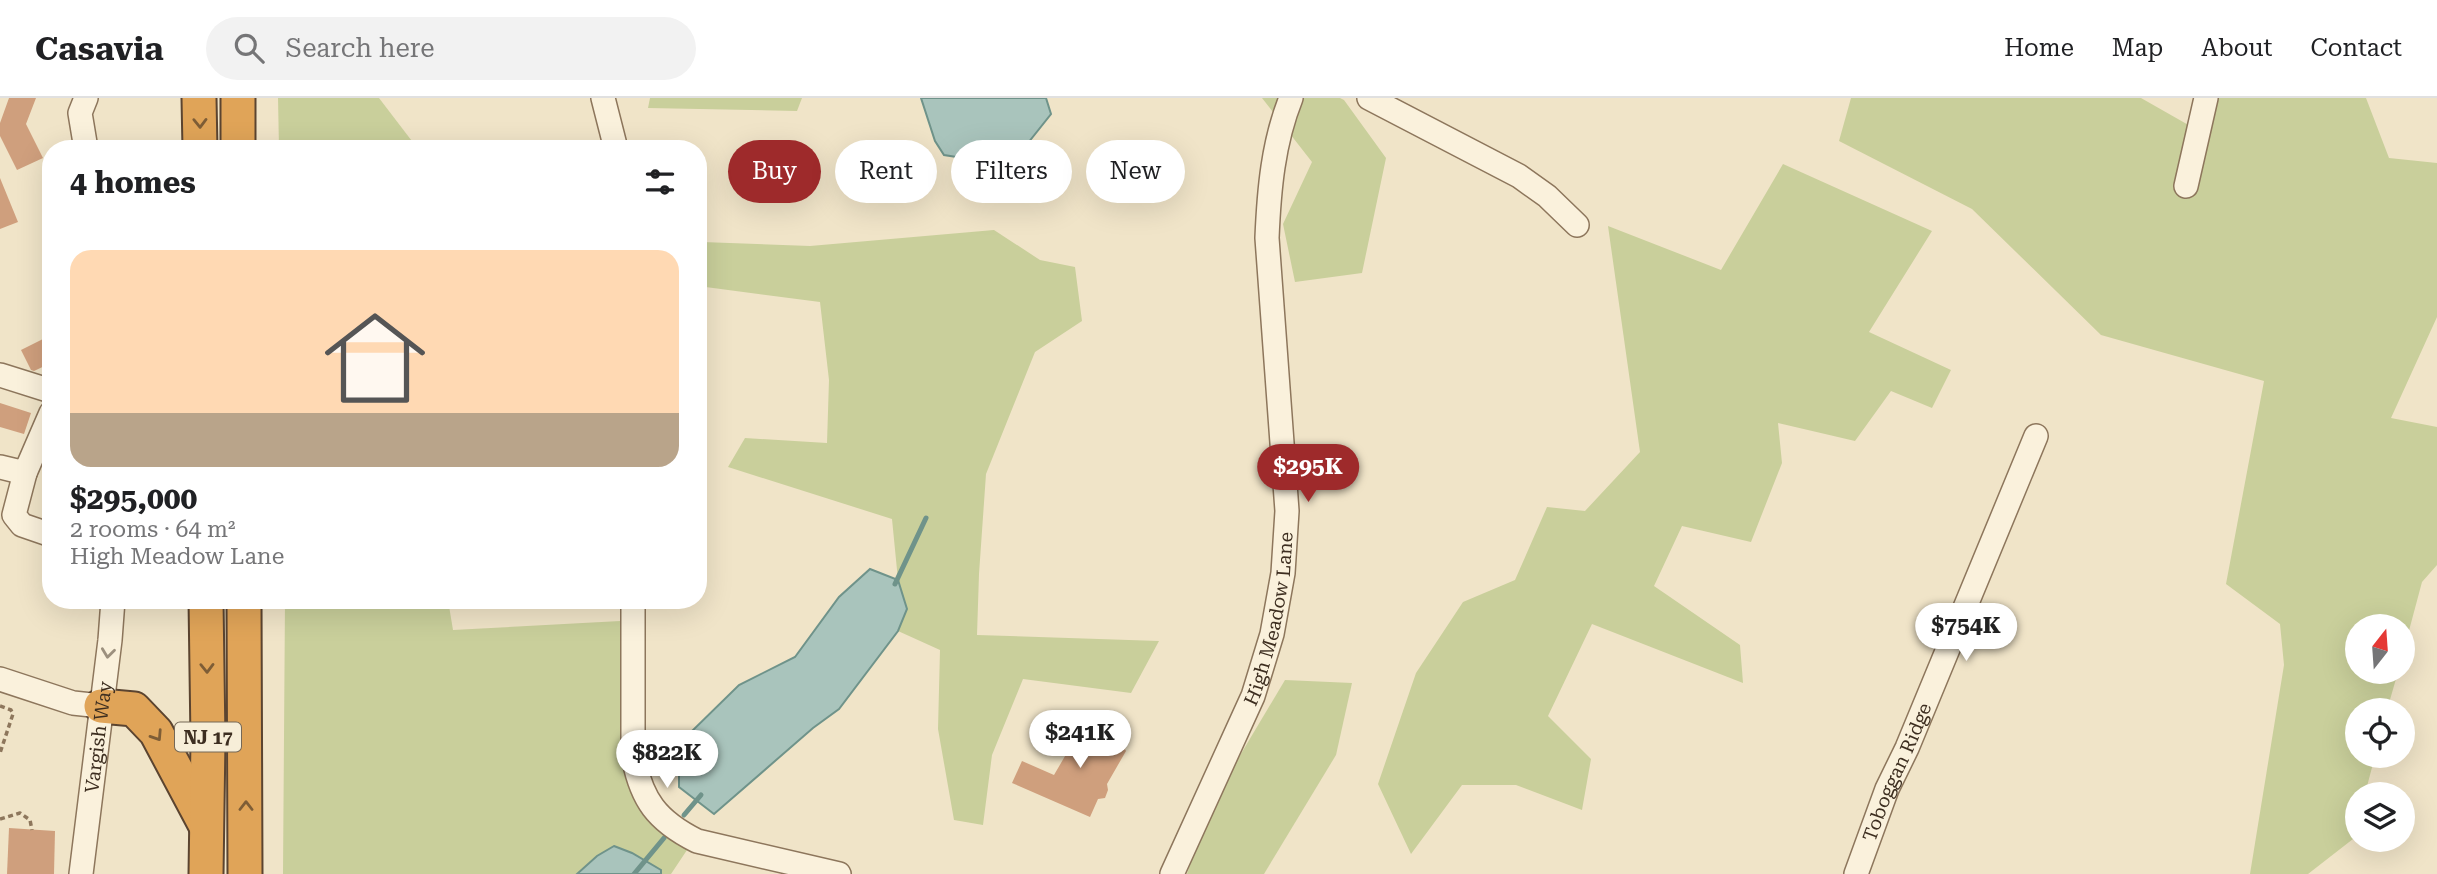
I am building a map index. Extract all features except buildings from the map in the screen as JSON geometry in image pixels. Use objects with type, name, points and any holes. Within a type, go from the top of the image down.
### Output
[{"type":"highway","points":[[199,98],[200,140]]},
{"type":"highway","points":[[237,98],[238,140]]},
{"type":"highway","name":"NJ 17","points":[[206,609],[206,874]]},
{"type":"highway","name":"NJ 17","points":[[244,609],[245,874]]},
{"type":"highway","points":[[102,706],[134,709],[156,732],[206,827]]},
{"type":"street","points":[[84,140],[80,113],[86,98]]},
{"type":"street","points":[[603,98],[614,140]]},
{"type":"street","name":"High Meadow Lane","points":[[1172,874],[1253,696],[1267,656],[1282,583],[1287,511],[1267,238],[1274,157],[1291,98]]},
{"type":"street","points":[[1369,98],[1519,176],[1547,196],[1577,225]]},
{"type":"street","points":[[2186,186],[2206,98]]},
{"type":"street","points":[[0,375],[42,388]]},
{"type":"street","points":[[42,434],[25,473],[14,514],[22,525],[42,532]]},
{"type":"street","name":"Toboggan Ridge","points":[[1856,874],[1887,789],[1907,748],[2036,436]]},
{"type":"street","points":[[0,467],[25,473]]},
{"type":"street","name":"Vargish Way","points":[[81,874],[112,609]]},
{"type":"street","points":[[633,609],[633,755],[637,778],[646,799],[659,816],[676,831],[697,841],[839,874]]},
{"type":"street","points":[[0,679],[73,703],[102,706]]},
{"type":"path","points":[[0,706],[11,710],[13,714],[0,753]]},
{"type":"path","points":[[1,818],[21,811],[30,820],[32,830]]},
{"type":"green space","points":[[278,98],[379,98],[411,140],[279,140]]},
{"type":"green space","points":[[650,98],[802,98],[797,111],[648,108]]},
{"type":"green space","points":[[1262,98],[1340,98],[1386,158],[1362,273],[1295,282],[1283,224],[1312,162]]},
{"type":"green space","points":[[1851,98],[2141,98],[2199,131],[2208,98],[2366,98],[2389,158],[2437,163],[2437,317],[2391,418],[2437,427],[2437,565],[2422,582],[2413,614],[2345,614],[2345,684],[2395,684],[2390,698],[2345,698],[2345,768],[2372,768],[2368,782],[2345,782],[2345,845],[2308,874],[2250,874],[2284,665],[2280,624],[2226,584],[2264,381],[2101,335],[1972,209],[1839,141]]},
{"type":"green space","points":[[1783,164],[1932,231],[1869,332],[1951,370],[1932,408],[1891,391],[1855,441],[1778,423],[1782,463],[1751,542],[1682,526],[1654,586],[1740,645],[1743,683],[1592,624],[1548,716],[1591,759],[1582,810],[1516,785],[1462,785],[1411,854],[1378,784],[1416,673],[1463,602],[1515,580],[1547,507],[1585,511],[1640,452],[1608,226],[1721,270]]},
{"type":"green space","points":[[994,230],[1040,260],[1075,267],[1082,321],[1035,352],[986,474],[977,635],[1159,641],[1131,693],[1023,679],[992,755],[983,825],[954,820],[938,729],[940,650],[898,631],[907,609],[898,580],[892,519],[728,467],[745,438],[827,443],[829,380],[820,302],[707,287],[707,242],[810,246]]},
{"type":"green space","points":[[285,609],[450,609],[453,630],[639,620],[643,790],[695,838],[671,874],[661,874],[661,870],[632,853],[597,856],[577,874],[283,874]]},
{"type":"green space","points":[[1285,680],[1352,683],[1336,755],[1264,874],[1187,874],[1208,809]]},
{"type":"water","points":[[921,98],[1046,98],[1051,114],[1030,140],[951,140],[951,156],[944,155],[935,140]]},
{"type":"water","points":[[870,569],[898,580],[907,609],[898,631],[839,709],[813,728],[714,814],[679,787],[679,765],[690,733],[739,685],[795,657],[839,597]]},
{"type":"water","points":[[614,846],[661,870],[661,874],[577,874],[597,856]]},
{"type":"waterway","points":[[895,584],[926,518]]},
{"type":"waterway","points":[[684,815],[701,795]]},
{"type":"waterway","points":[[634,874],[664,838]]}]
